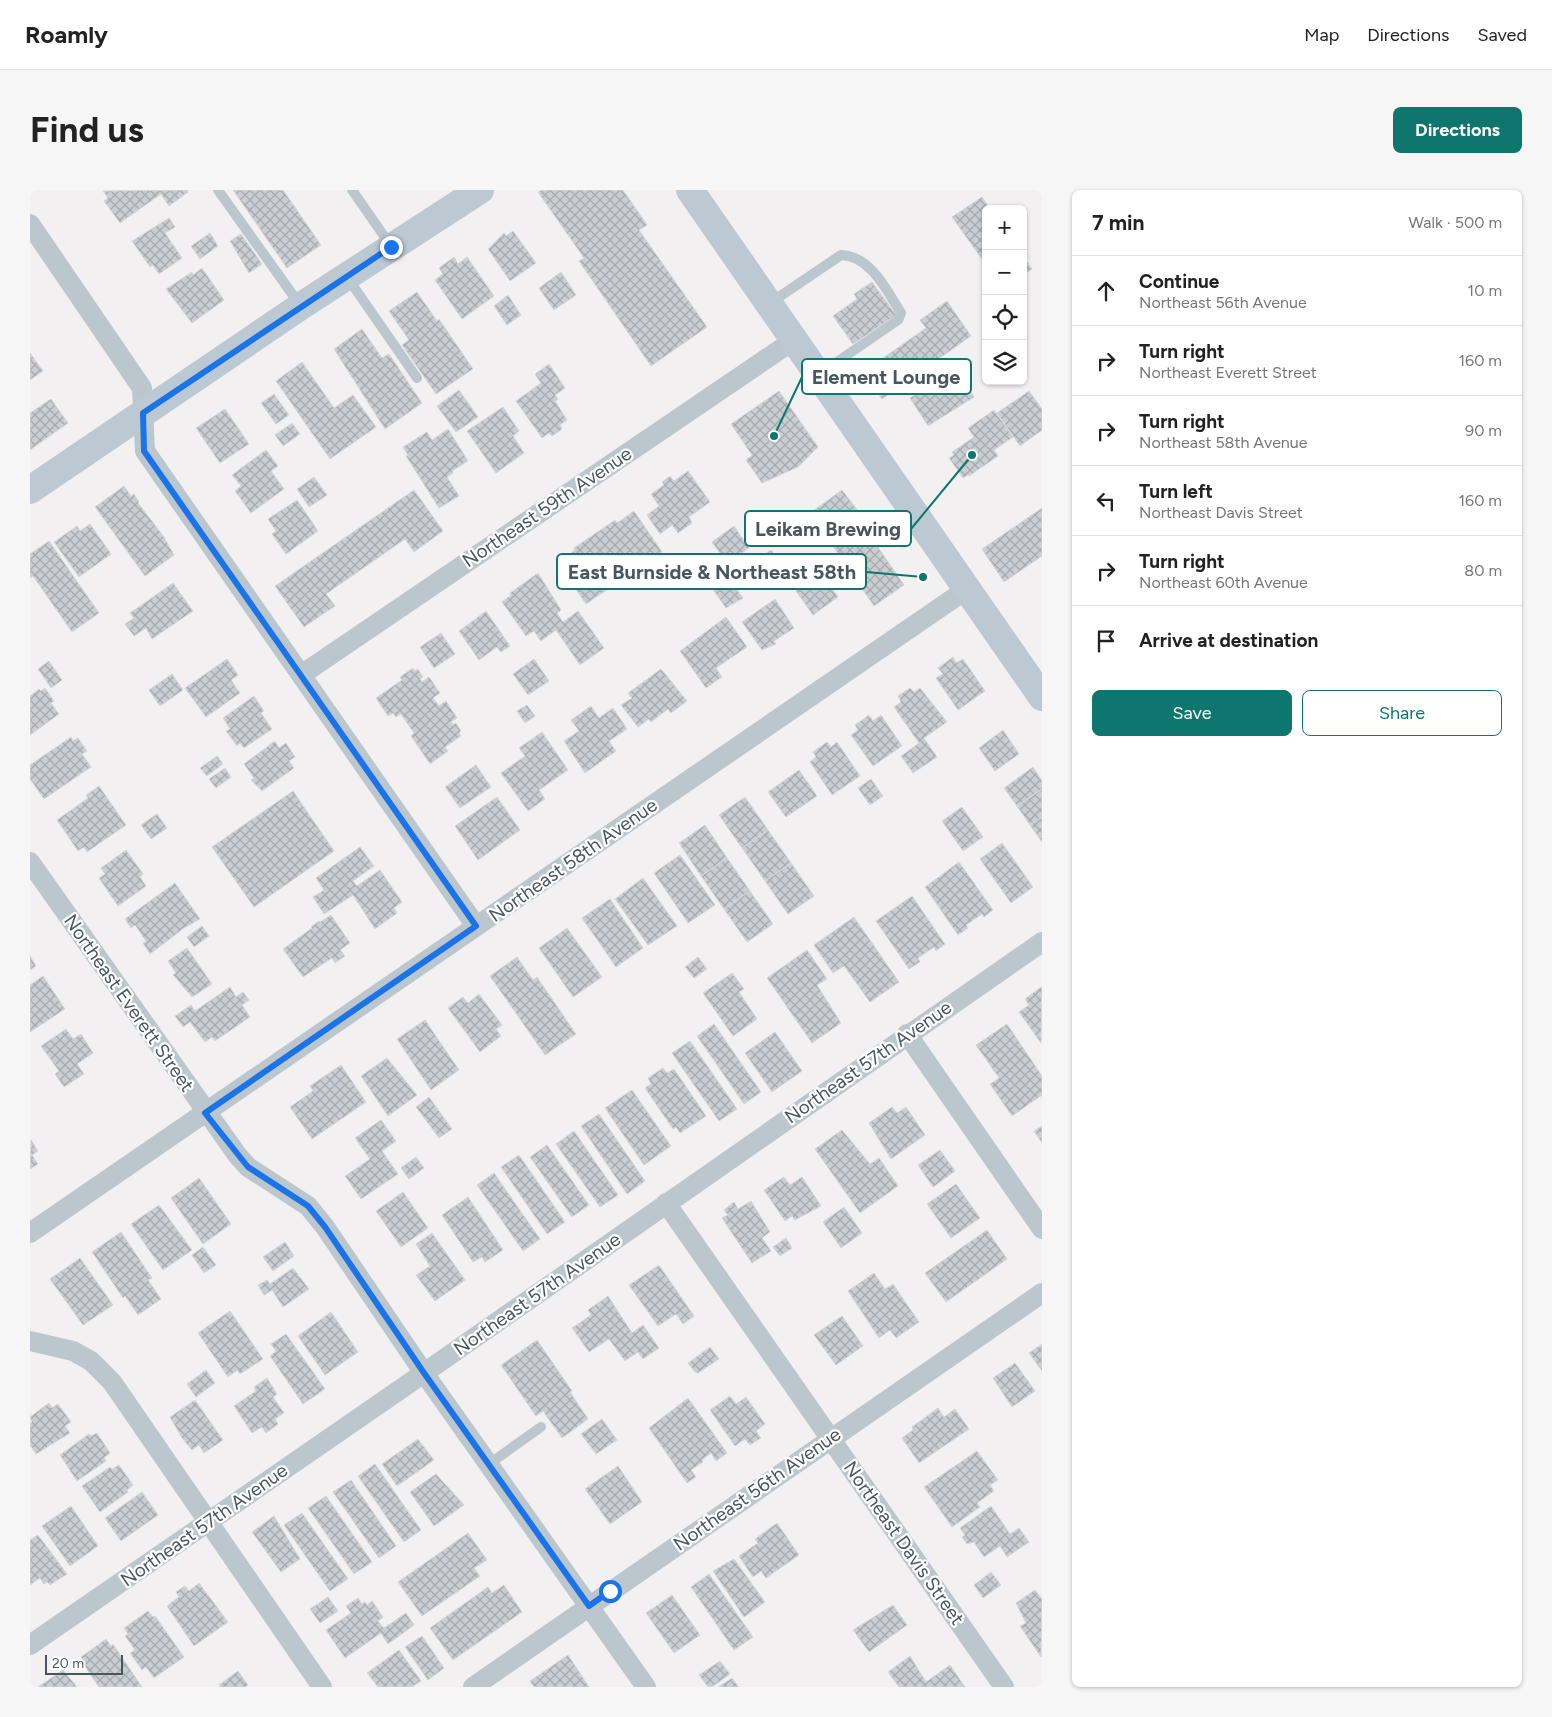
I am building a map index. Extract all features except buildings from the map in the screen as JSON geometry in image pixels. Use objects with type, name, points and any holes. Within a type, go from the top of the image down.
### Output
[{"type":"main road","points":[[30,490],[346,276],[480,190]]},
{"type":"main road","points":[[690,190],[817,376],[1042,697]]},
{"type":"street","points":[[30,224],[142,388],[144,451],[476,926]]},
{"type":"street","name":"Northeast 59th Avenue","points":[[301,675],[794,340]]},
{"type":"street","name":"Northeast 58th Avenue","points":[[30,1233],[967,589]]},
{"type":"street","name":"Northeast Everett Street","points":[[30,862],[205,1113],[248,1167],[308,1206],[325,1227],[424,1373],[646,1687]]},
{"type":"street","name":"Northeast 57th Avenue","points":[[30,1645],[1042,942]]},
{"type":"street","points":[[908,1034],[1042,1229]]},
{"type":"street","name":"Northeast Davis Street","points":[[666,1203],[1004,1687]]},
{"type":"street","name":"Northeast 56th Avenue","points":[[473,1687],[1042,1292]]},
{"type":"street","points":[[30,1341],[73,1351],[91,1361],[112,1382],[322,1687]]},
{"type":"lane","points":[[218,190],[301,306]]},
{"type":"lane","points":[[352,190],[391,247]]},
{"type":"lane","points":[[769,304],[841,255],[852,256],[875,272],[901,313],[898,320],[817,376]]},
{"type":"lane","points":[[346,276],[417,378]]},
{"type":"lane","points":[[489,1464],[541,1427]]},
{"type":"place","name":"Element Lounge","points":[[774,436]]},
{"type":"place","name":"Leikam Brewing","points":[[972,455]]},
{"type":"place","name":"East Burnside & Northeast 58th","points":[[923,577]]},
{"type":"route","points":[[391,247],[143,413],[144,451],[476,926],[205,1113],[248,1167],[308,1206],[325,1227],[424,1373],[589,1606],[610,1591]]}]
